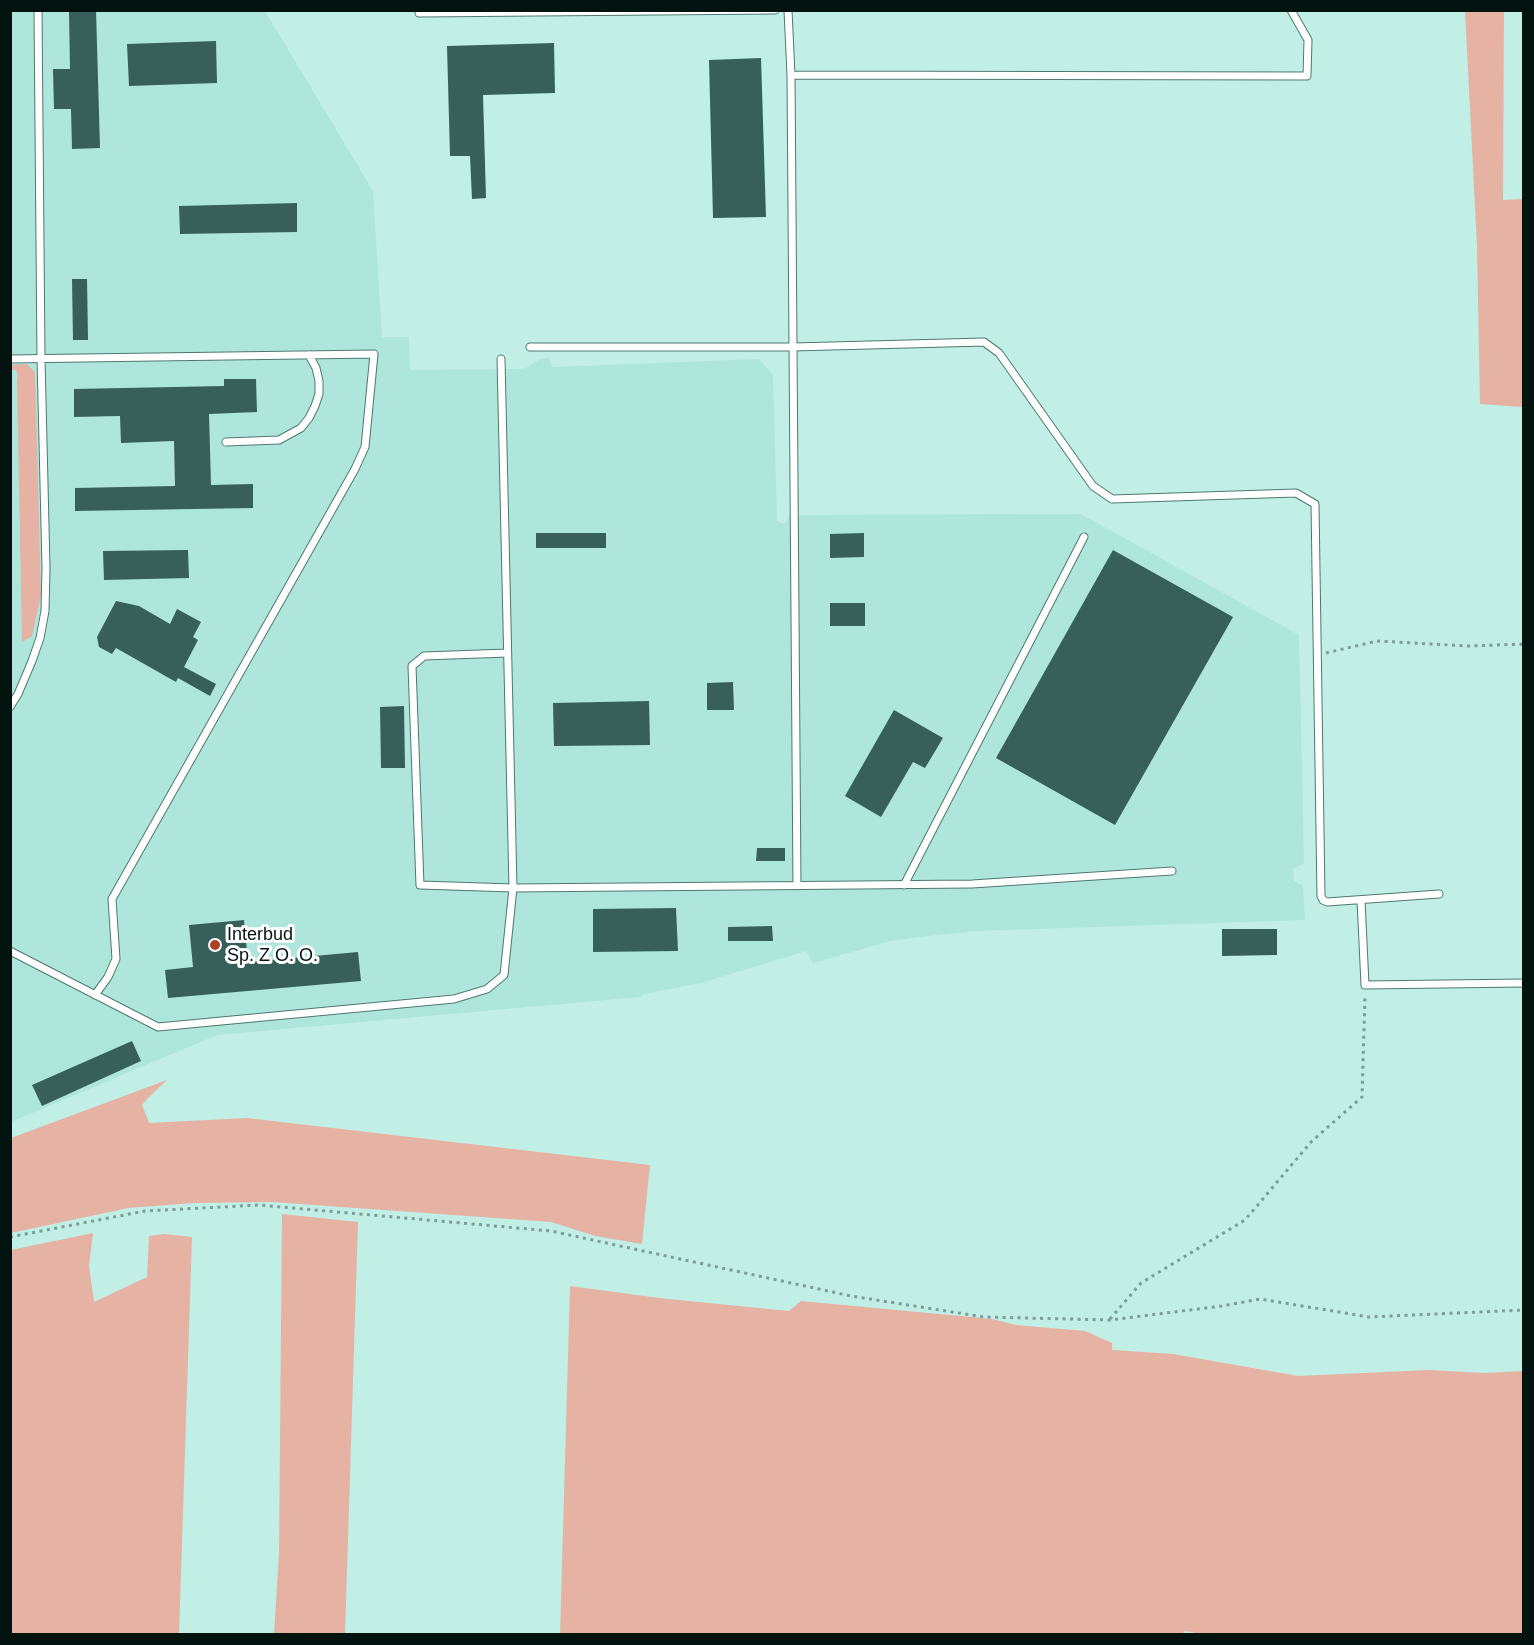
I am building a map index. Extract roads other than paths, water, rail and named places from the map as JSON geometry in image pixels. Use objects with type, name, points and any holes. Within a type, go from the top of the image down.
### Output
[{"type":"lane","points":[[10,707],[40,638],[45,611],[38,10]]},
{"type":"lane","points":[[419,13],[776,10]]},
{"type":"lane","points":[[788,10],[791,75],[794,347],[797,886]]},
{"type":"lane","points":[[791,75],[1307,76],[1308,40],[1291,10]]},
{"type":"lane","points":[[530,347],[794,347],[984,342],[999,353],[1093,486],[1113,499],[1296,493],[1315,504],[1321,896],[1327,902],[1439,894]]},
{"type":"lane","points":[[10,359],[374,354],[365,447],[355,469],[112,899],[116,964],[95,995]]},
{"type":"lane","points":[[226,442],[279,440],[301,428],[312,412],[319,394],[316,368],[309,355]]},
{"type":"lane","points":[[10,951],[158,1027],[454,999],[487,989],[504,975],[513,888],[501,358]]},
{"type":"lane","points":[[904,885],[1084,537]]},
{"type":"lane","points":[[507,653],[424,656],[412,666],[420,885],[513,888],[972,884],[1172,871]]},
{"type":"lane","points":[[1361,900],[1365,985],[1524,983]]},
{"type":"place","name":"Interbud Sp. Z O. O.","points":[[215,945]]}]
